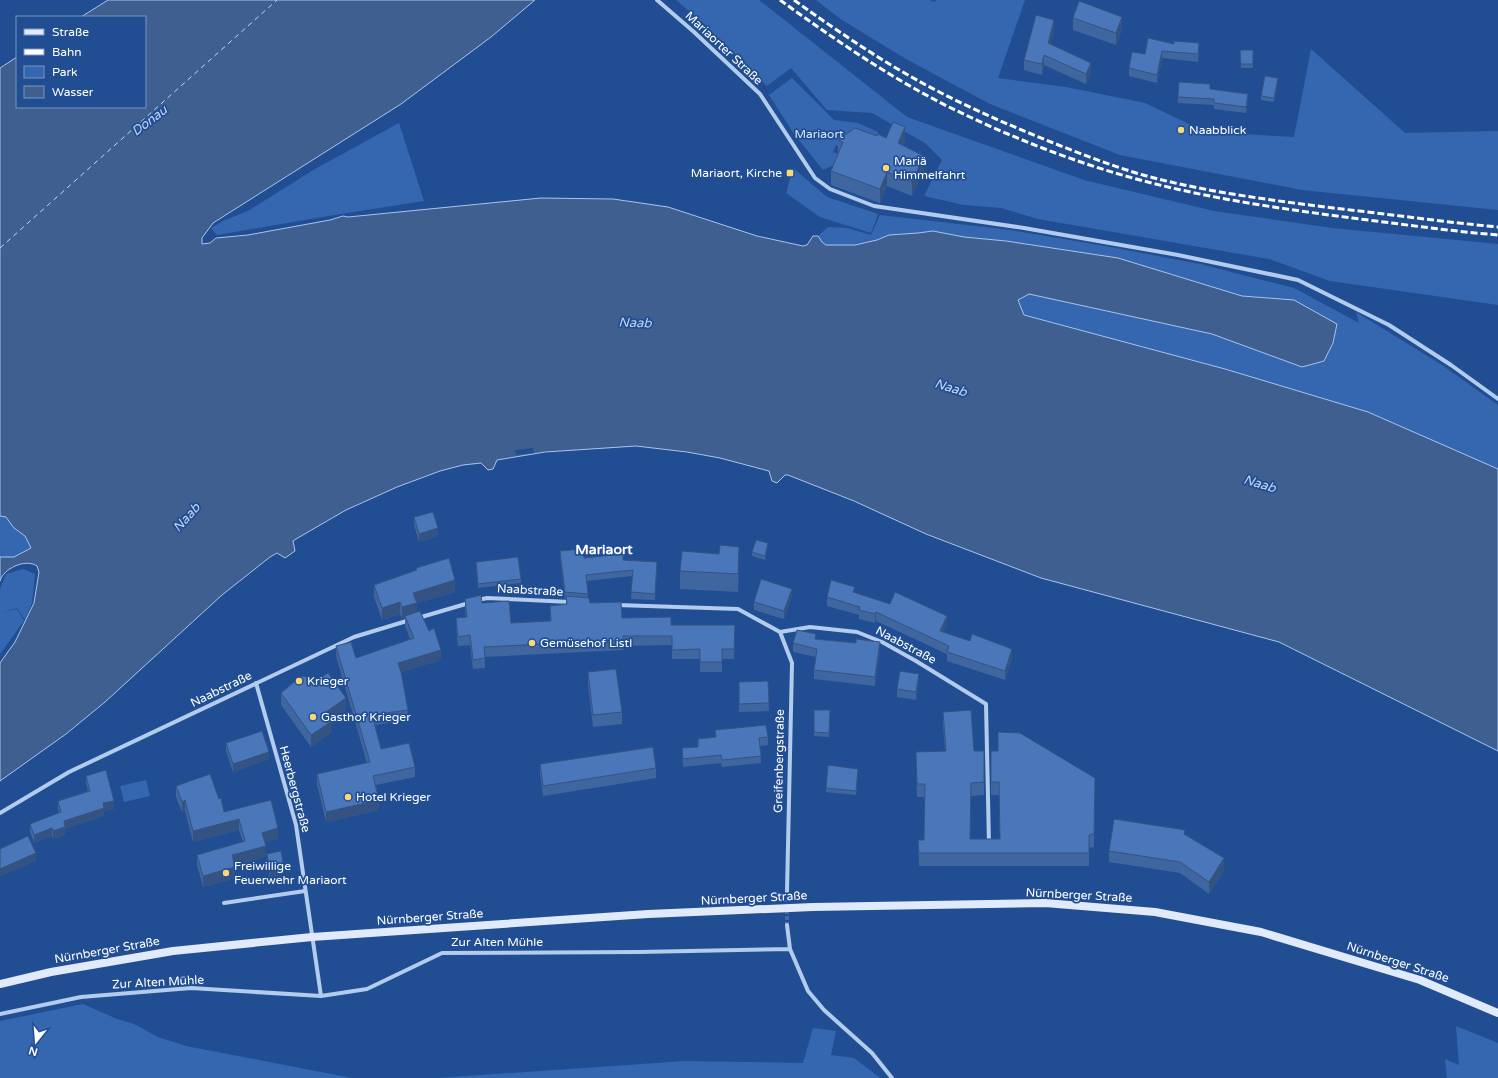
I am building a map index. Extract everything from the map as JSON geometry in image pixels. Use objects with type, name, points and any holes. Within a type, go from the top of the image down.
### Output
[{"type":"main road","name":"Nürnberger Straße","points":[[0,984],[51,972],[173,951],[312,937],[656,914],[813,907],[1045,903],[1155,912],[1261,932],[1420,980],[1498,1013]]},
{"type":"street","name":"Mariaorter Straße","points":[[657,0],[694,32],[760,94],[815,178],[830,189],[874,206],[1017,227],[1178,255],[1298,280],[1390,326],[1451,364],[1498,398]]},
{"type":"street","name":"Naabstraße","points":[[0,813],[69,772],[354,637],[487,598],[573,602]]},
{"type":"street","points":[[612,604],[650,607],[738,609],[780,632]]},
{"type":"street","name":"Naabstraße","points":[[780,632],[817,627],[857,632],[882,642],[916,660],[986,704],[989,847]]},
{"type":"street","name":"Greifenbergstraße","points":[[780,632],[792,662],[787,892]]},
{"type":"street","name":"Heerbergstraße","points":[[256,683],[296,825],[321,996]]},
{"type":"street","points":[[224,903],[305,891]]},
{"type":"street","points":[[787,925],[790,949],[808,991],[820,1006],[872,1053],[892,1078]]},
{"type":"street","name":"Zur Alten Mühle","points":[[0,1014],[81,997],[191,988],[321,996],[367,989],[442,953],[638,952],[790,949]]},
{"type":"green space","points":[[676,0],[759,0],[907,117],[1084,180],[1214,211],[1332,228],[1498,244],[1498,305],[1330,281],[1269,259],[1038,219],[1001,208],[964,205],[924,196],[942,160],[925,143],[872,113],[827,110],[791,68],[767,86],[703,23]]},
{"type":"green space","points":[[816,0],[929,0],[935,2],[936,0],[1025,0],[998,78],[1066,87],[1145,103],[1206,132],[1294,137],[1311,49],[1405,133],[1498,131],[1498,210],[1302,190],[1120,155],[990,104],[906,59],[842,20]]},
{"type":"green space","name":"Mariaort","points":[[792,78],[834,120],[858,123],[878,132],[877,150],[845,149],[836,145],[833,152],[842,155],[843,161],[823,170],[794,134],[769,95]]},
{"type":"green space","points":[[399,123],[424,201],[217,235],[211,228],[225,220],[248,211],[315,169]]},
{"type":"green space","points":[[793,168],[827,197],[878,214],[871,233],[820,217],[786,193]]},
{"type":"green space","points":[[880,215],[1010,230],[1200,264],[1294,288],[1359,323],[1356,312],[1442,365],[1498,405],[1498,469],[1368,412],[1225,369],[1024,315],[1018,300],[1029,294],[1212,334],[1302,367],[1294,300],[1242,296],[1118,258],[1006,241],[964,237],[933,231],[889,235],[877,240],[855,245],[826,245],[818,236],[828,227],[847,228],[871,235]]},
{"type":"green space","points":[[0,516],[6,517],[14,528],[25,536],[31,548],[14,557],[0,557]]},
{"type":"green space","points":[[23,569],[35,574],[32,603],[25,620],[17,608],[0,613],[0,589],[6,574]]},
{"type":"green space","points":[[17,609],[24,621],[0,654],[0,613]]},
{"type":"green space","points":[[146,780],[150,796],[124,802],[120,786]]},
{"type":"green space","points":[[83,1004],[117,1019],[134,1024],[158,1037],[186,1046],[352,1078],[0,1078],[0,1021]]},
{"type":"green space","points":[[1456,1026],[1498,1043],[1498,1078],[1447,1078],[1445,1059],[1459,1065]]},
{"type":"green space","points":[[813,1028],[836,1031],[831,1055],[854,1058],[880,1078],[438,1078],[685,1061],[803,1063]]},
{"type":"water","points":[[108,0],[535,0],[491,37],[401,104],[213,223],[202,238],[202,244],[210,243],[216,238],[248,235],[330,220],[343,216],[348,217],[541,198],[613,199],[668,207],[757,236],[803,246],[807,245],[813,236],[818,236],[826,245],[855,245],[877,240],[889,235],[933,231],[964,237],[1006,241],[1118,258],[1242,296],[1294,300],[1337,324],[1333,343],[1324,361],[1302,367],[1212,334],[1029,294],[1018,300],[1024,315],[1225,369],[1368,412],[1498,469],[1498,751],[1279,642],[1041,578],[926,534],[854,501],[788,475],[785,475],[777,483],[772,481],[769,471],[720,458],[687,452],[636,446],[545,452],[497,460],[493,469],[488,470],[481,463],[463,465],[440,471],[397,487],[346,510],[293,541],[295,551],[285,558],[277,553],[270,557],[222,595],[105,702],[66,734],[0,781],[0,663],[15,642],[34,603],[39,572],[37,566],[27,563],[21,564],[5,572],[0,581],[0,557],[14,557],[31,548],[25,536],[14,528],[6,517],[0,516],[0,68],[16,58],[16,108],[146,108],[146,16],[83,16]]},
{"type":"pier","points":[[533,448],[534,453],[516,455],[515,450]]},
{"type":"building","points":[[1079,1],[1122,17],[1116,33],[1073,18]]},
{"type":"building","points":[[1036,15],[1054,20],[1048,43],[1091,63],[1086,74],[1044,55],[1042,64],[1024,60]]},
{"type":"building","points":[[1148,38],[1174,44],[1174,41],[1199,43],[1198,54],[1162,51],[1157,75],[1129,68],[1132,52],[1145,54]]},
{"type":"building","points":[[1240,50],[1253,50],[1253,64],[1241,64]]},
{"type":"building","points":[[1265,76],[1278,78],[1274,98],[1261,96]]},
{"type":"building","points":[[1179,82],[1210,84],[1210,89],[1248,94],[1246,107],[1214,103],[1214,99],[1178,97]]},
{"type":"building","points":[[893,122],[905,127],[898,143],[924,156],[912,182],[887,172],[880,189],[831,171],[843,142],[838,140],[855,128],[877,136],[878,134],[886,138]]},
{"type":"building","points":[[433,512],[438,528],[419,534],[414,517]]},
{"type":"building","points":[[756,540],[768,543],[765,556],[752,552]]},
{"type":"building","points":[[720,545],[739,547],[738,574],[680,571],[682,551],[719,554]]},
{"type":"building","points":[[583,549],[584,558],[623,554],[623,560],[657,562],[655,594],[631,592],[633,570],[586,575],[588,594],[565,592],[560,551]]},
{"type":"building","points":[[518,557],[521,579],[478,584],[476,562]]},
{"type":"building","points":[[449,558],[455,580],[413,593],[417,603],[402,607],[400,602],[382,608],[374,585],[417,570],[416,568]]},
{"type":"building","points":[[761,579],[792,589],[784,611],[754,602]]},
{"type":"building","points":[[831,580],[855,587],[853,592],[890,604],[895,592],[947,616],[940,631],[970,641],[972,634],[1012,649],[1005,671],[947,652],[949,646],[876,612],[875,614],[859,610],[860,607],[827,597]]},
{"type":"building","points":[[481,595],[482,603],[509,601],[511,623],[551,621],[550,606],[567,604],[566,596],[589,598],[590,603],[621,602],[622,618],[671,617],[671,625],[735,625],[734,649],[722,649],[722,662],[700,662],[700,649],[672,650],[672,636],[623,636],[623,640],[484,647],[485,658],[473,660],[470,635],[458,637],[456,618],[467,617],[465,599]]},
{"type":"building","points":[[420,611],[429,631],[434,628],[441,650],[398,663],[408,710],[372,715],[381,749],[409,743],[415,767],[373,776],[379,800],[326,812],[317,774],[370,762],[336,646],[351,642],[356,658],[414,638],[405,616]]},
{"type":"building","points":[[797,630],[816,634],[815,639],[856,643],[856,639],[880,642],[875,677],[814,670],[817,649],[793,643]]},
{"type":"building","points":[[616,669],[622,712],[593,715],[588,672]]},
{"type":"building","points":[[900,671],[919,674],[916,692],[897,689]]},
{"type":"building","name":"Gasthof Krieger","points":[[328,673],[346,698],[326,712],[332,721],[311,735],[281,693],[301,676],[320,678]]},
{"type":"building","points":[[768,681],[769,703],[739,704],[739,682]]},
{"type":"building","points":[[814,710],[830,710],[829,733],[814,732]]},
{"type":"building","points":[[971,710],[974,751],[984,751],[984,782],[971,783],[970,839],[1000,839],[999,782],[991,782],[991,751],[998,751],[998,732],[1020,733],[1095,778],[1094,834],[1089,835],[1089,853],[919,853],[918,840],[924,840],[925,784],[917,784],[916,752],[946,751],[943,712]]},
{"type":"building","points":[[766,725],[768,737],[759,738],[761,756],[722,760],[721,755],[683,759],[682,748],[698,747],[698,739],[716,737],[715,730]]},
{"type":"building","points":[[262,731],[269,752],[233,764],[226,743]]},
{"type":"building","points":[[653,747],[656,768],[543,786],[540,764]]},
{"type":"building","points":[[828,765],[858,769],[856,791],[826,788]]},
{"type":"building","points":[[106,770],[114,801],[103,803],[104,808],[64,821],[65,827],[53,831],[52,828],[34,835],[30,824],[61,812],[58,801],[90,791],[86,776]]},
{"type":"building","points":[[210,774],[219,799],[221,798],[224,812],[271,800],[278,828],[262,833],[266,846],[232,855],[235,867],[203,876],[197,855],[245,841],[239,819],[193,831],[185,800],[182,802],[176,786]]},
{"type":"building","points":[[1114,819],[1185,830],[1184,834],[1224,858],[1209,882],[1180,862],[1109,851]]},
{"type":"building","points":[[28,836],[36,853],[0,869],[0,849]]},
{"type":"building","points":[[281,851],[284,867],[270,870],[267,854]]},
{"type":"ferry route","points":[[0,248],[277,0]]},
{"type":"tunnel","points":[[787,892],[787,925]]},
{"type":"railway","points":[[780,0],[862,57],[905,83],[972,118],[1069,158],[1144,181],[1248,203],[1352,218],[1498,235]]},
{"type":"railway","points":[[794,0],[842,34],[910,76],[950,97],[1030,134],[1108,164],[1166,181],[1262,199],[1498,227]]},
{"type":"place","name":"Naabblick","points":[[1181,130]]},
{"type":"place","name":"Mariä Himmelfahrt","points":[[886,168]]},
{"type":"place","name":"Mariaort, Kirche","points":[[790,173]]},
{"type":"place","name":"Gemüsehof Listl","points":[[532,643]]},
{"type":"place","name":"Krieger","points":[[299,681]]},
{"type":"place","name":"Gasthof Krieger","points":[[313,717]]},
{"type":"place","name":"Hotel Krieger","points":[[348,797]]},
{"type":"place","name":"Freiwillige Feuerwehr Mariaort","points":[[226,873]]},
{"type":"district","name":"Mariaort","points":[[604,549]]},
{"type":"water label","name":"Donau","points":[[149,120]]},
{"type":"water label","name":"Naab","points":[[635,322]]},
{"type":"water label","name":"Naab","points":[[951,387]]},
{"type":"water label","name":"Naab","points":[[1260,483]]},
{"type":"water label","name":"Naab","points":[[186,517]]}]
